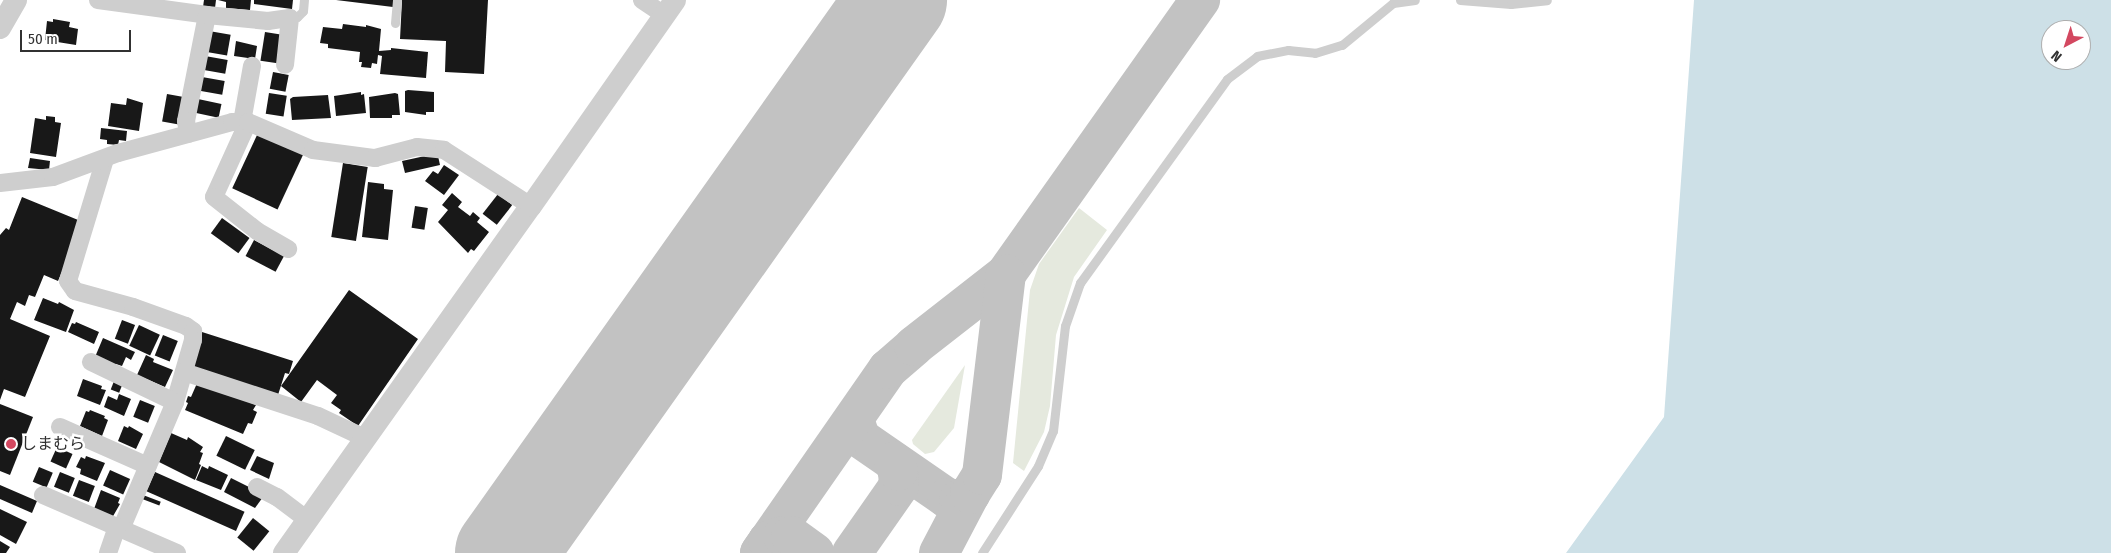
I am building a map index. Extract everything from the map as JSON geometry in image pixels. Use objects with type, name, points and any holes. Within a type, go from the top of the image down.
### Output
[{"type":"street","points":[[0,28],[16,0]]},
{"type":"street","points":[[98,0],[207,15],[268,20],[290,18],[285,65]]},
{"type":"street","points":[[284,553],[670,7],[642,0]]},
{"type":"street","points":[[188,134],[186,120],[207,15]]},
{"type":"street","points":[[252,66],[245,122],[214,198],[256,231],[288,249]]},
{"type":"street","points":[[0,183],[53,177],[188,134],[232,122],[245,122],[313,150],[375,158],[417,147],[444,150],[531,206]]},
{"type":"street","points":[[105,159],[68,281],[75,291],[134,307],[186,326],[193,331],[193,340],[175,402],[108,553]]},
{"type":"street","points":[[91,362],[175,402]]},
{"type":"street","points":[[184,372],[318,416],[365,438]]},
{"type":"street","points":[[60,427],[148,466]]},
{"type":"street","points":[[258,487],[277,497],[307,520]]},
{"type":"street","points":[[42,495],[176,553]]},
{"type":"lane","points":[[290,18],[297,17],[303,11],[304,0]]},
{"type":"lane","points":[[395,23],[397,0]]},
{"type":"lane","points":[[982,553],[1038,466],[1053,431],[1065,326],[1080,283],[1227,79],[1257,56],[1288,50],[1315,52],[1342,46],[1393,3],[1415,0]]},
{"type":"lane","points":[[1460,0],[1508,2],[1547,0]]},
{"type":"shaded area","points":[[1694,0],[2111,0],[2111,553],[1566,553],[1664,417]]},
{"type":"shaded area","points":[[1079,208],[1107,230],[1074,277],[1056,335],[1050,406],[1044,432],[1024,471],[1013,463],[1030,290],[1039,264]]},
{"type":"shaded area","points":[[965,365],[954,428],[934,452],[925,454],[913,444],[912,440]]},
{"type":"building","points":[[204,0],[216,0],[215,8],[203,7]]},
{"type":"building","points":[[218,0],[251,0],[250,10],[226,8],[226,2]]},
{"type":"building","points":[[254,0],[293,0],[292,9],[254,4]]},
{"type":"building","points":[[336,0],[394,0],[393,7]]},
{"type":"building","points":[[402,0],[488,0],[484,74],[445,72],[446,41],[400,39]]},
{"type":"building","points":[[53,19],[70,22],[69,27],[78,29],[76,45],[45,40],[47,21],[53,22]]},
{"type":"building","points":[[343,24],[366,27],[366,25],[381,29],[379,51],[391,50],[391,48],[428,52],[426,78],[380,74],[382,56],[378,55],[377,64],[372,63],[371,68],[361,67],[362,62],[359,62],[360,52],[328,48],[328,44],[320,43],[323,27],[342,29]]},
{"type":"building","points":[[209,31],[231,35],[227,56],[205,52]]},
{"type":"building","points":[[265,32],[284,35],[279,64],[260,61]]},
{"type":"building","points":[[236,41],[257,46],[255,59],[234,56]]},
{"type":"building","points":[[205,56],[228,60],[225,74],[203,70]]},
{"type":"building","points":[[273,72],[289,75],[285,92],[270,89]]},
{"type":"building","points":[[202,77],[225,81],[222,95],[200,91]]},
{"type":"building","points":[[405,91],[434,92],[434,112],[426,112],[426,115],[405,112]]},
{"type":"building","points":[[361,92],[361,95],[364,94],[366,113],[336,116],[334,96]]},
{"type":"building","points":[[269,93],[287,96],[283,117],[266,114]]},
{"type":"building","points":[[167,94],[184,97],[179,125],[162,122]]},
{"type":"building","points":[[398,94],[400,115],[392,115],[392,118],[370,118],[369,97]]},
{"type":"building","points":[[328,95],[331,118],[292,120],[290,99],[293,97]]},
{"type":"building","points":[[127,98],[143,103],[139,131],[108,126],[111,103],[126,105]]},
{"type":"building","points":[[198,99],[221,104],[219,118],[195,113]]},
{"type":"building","points":[[46,116],[55,117],[55,122],[61,123],[56,157],[30,153],[35,118],[46,120]]},
{"type":"building","points":[[101,128],[127,131],[126,141],[119,140],[118,145],[107,144],[107,140],[100,139]]},
{"type":"building","points":[[258,133],[303,154],[278,209],[232,188]]},
{"type":"building","points":[[425,156],[438,156],[440,165],[405,173],[402,161]]},
{"type":"building","points":[[30,158],[50,161],[49,170],[28,168]]},
{"type":"building","points":[[343,163],[368,167],[356,241],[331,237]]},
{"type":"building","points":[[444,165],[459,175],[444,195],[425,181],[433,171],[438,174]]},
{"type":"building","points":[[368,182],[384,184],[384,189],[393,190],[388,240],[362,237]]},
{"type":"building","points":[[452,193],[462,202],[458,207],[470,216],[473,212],[480,218],[477,222],[489,232],[474,251],[471,249],[468,253],[438,222],[448,210],[442,205]]},
{"type":"building","points":[[498,194],[512,205],[497,225],[483,214]]},
{"type":"building","points":[[22,197],[83,222],[58,281],[44,275],[35,297],[29,295],[25,306],[17,302],[10,319],[50,336],[25,397],[4,389],[0,400],[0,235],[6,228],[9,230]]},
{"type":"building","points":[[415,206],[428,208],[424,230],[412,228]]},
{"type":"building","points":[[222,218],[250,238],[238,253],[211,233]]},
{"type":"building","points":[[254,240],[284,256],[276,272],[246,256]]},
{"type":"building","points":[[349,290],[418,339],[358,426],[339,413],[341,410],[331,403],[337,395],[317,380],[301,402],[281,386]]},
{"type":"building","points":[[43,298],[58,304],[59,302],[74,310],[66,332],[34,320]]},
{"type":"building","points":[[122,320],[135,325],[128,344],[115,339]]},
{"type":"building","points":[[76,322],[99,332],[94,344],[68,332],[72,323],[75,324]]},
{"type":"building","points":[[139,325],[160,335],[150,356],[129,346]]},
{"type":"building","points":[[202,332],[293,361],[289,374],[285,373],[278,395],[190,367]]},
{"type":"building","points":[[163,335],[178,341],[170,361],[155,355]]},
{"type":"building","points":[[103,338],[135,352],[131,360],[126,357],[122,366],[116,364],[116,366],[95,357]]},
{"type":"building","points":[[146,355],[154,359],[153,362],[173,370],[165,387],[137,375]]},
{"type":"building","points":[[83,379],[102,386],[101,389],[106,390],[100,405],[77,396]]},
{"type":"building","points":[[114,381],[122,384],[119,393],[111,389]]},
{"type":"building","points":[[198,381],[256,405],[253,410],[257,412],[252,424],[248,423],[243,434],[185,410],[188,396],[191,397]]},
{"type":"building","points":[[119,394],[131,399],[124,416],[104,407],[108,396],[117,400]]},
{"type":"building","points":[[140,400],[155,406],[148,423],[133,417]]},
{"type":"building","name":"しまむら","points":[[0,404],[33,417],[10,475],[0,471]]},
{"type":"building","points":[[90,410],[105,416],[104,418],[108,420],[102,436],[80,426],[86,411],[89,412]]},
{"type":"building","points":[[124,426],[128,428],[129,426],[143,434],[136,449],[118,441]]},
{"type":"building","points":[[171,433],[187,440],[188,437],[203,447],[200,452],[203,453],[199,464],[201,465],[195,480],[159,462]]},
{"type":"building","points":[[226,436],[255,450],[245,470],[216,456]]},
{"type":"building","points":[[57,447],[73,454],[66,469],[50,462]]},
{"type":"building","points":[[86,456],[105,463],[97,481],[80,474],[81,469],[76,467],[81,457],[85,459]]},
{"type":"building","points":[[257,456],[274,463],[269,479],[250,470]]},
{"type":"building","points":[[202,466],[208,469],[209,466],[228,475],[221,490],[196,480]]},
{"type":"building","points":[[39,467],[53,473],[47,488],[33,482]]},
{"type":"building","points":[[110,470],[130,479],[123,494],[103,486]]},
{"type":"building","points":[[60,472],[75,478],[69,493],[54,487]]},
{"type":"building","points":[[155,472],[245,512],[236,531],[146,491]]},
{"type":"building","points":[[231,478],[255,490],[263,497],[255,508],[224,492]]},
{"type":"building","points":[[79,480],[95,486],[89,502],[73,496]]},
{"type":"building","points":[[0,485],[37,501],[32,513],[0,499]]},
{"type":"building","points":[[101,490],[120,498],[118,503],[120,504],[112,518],[94,509]]},
{"type":"building","points":[[143,495],[161,502],[159,506],[142,499]]},
{"type":"building","points":[[0,509],[27,522],[16,544],[0,535]]},
{"type":"building","points":[[253,518],[269,531],[254,551],[237,537]]},
{"type":"building","points":[[0,541],[10,547],[6,553],[0,553]]},
{"type":"taxiway","points":[[760,553],[888,369],[914,346],[1006,274],[1200,0]]},
{"type":"taxiway","points":[[939,553],[982,475],[1006,274]]},
{"type":"taxiway","points":[[854,419],[860,438],[947,498],[959,500],[970,494]]},
{"type":"taxiway","points":[[852,553],[899,486],[898,471],[894,462]]},
{"type":"taxiway","points":[[760,553],[768,541],[783,536],[791,536],[814,553]]},
{"type":"runway","points":[[505,553],[897,0]]},
{"type":"place","name":"しまむら","points":[[11,444]]}]
